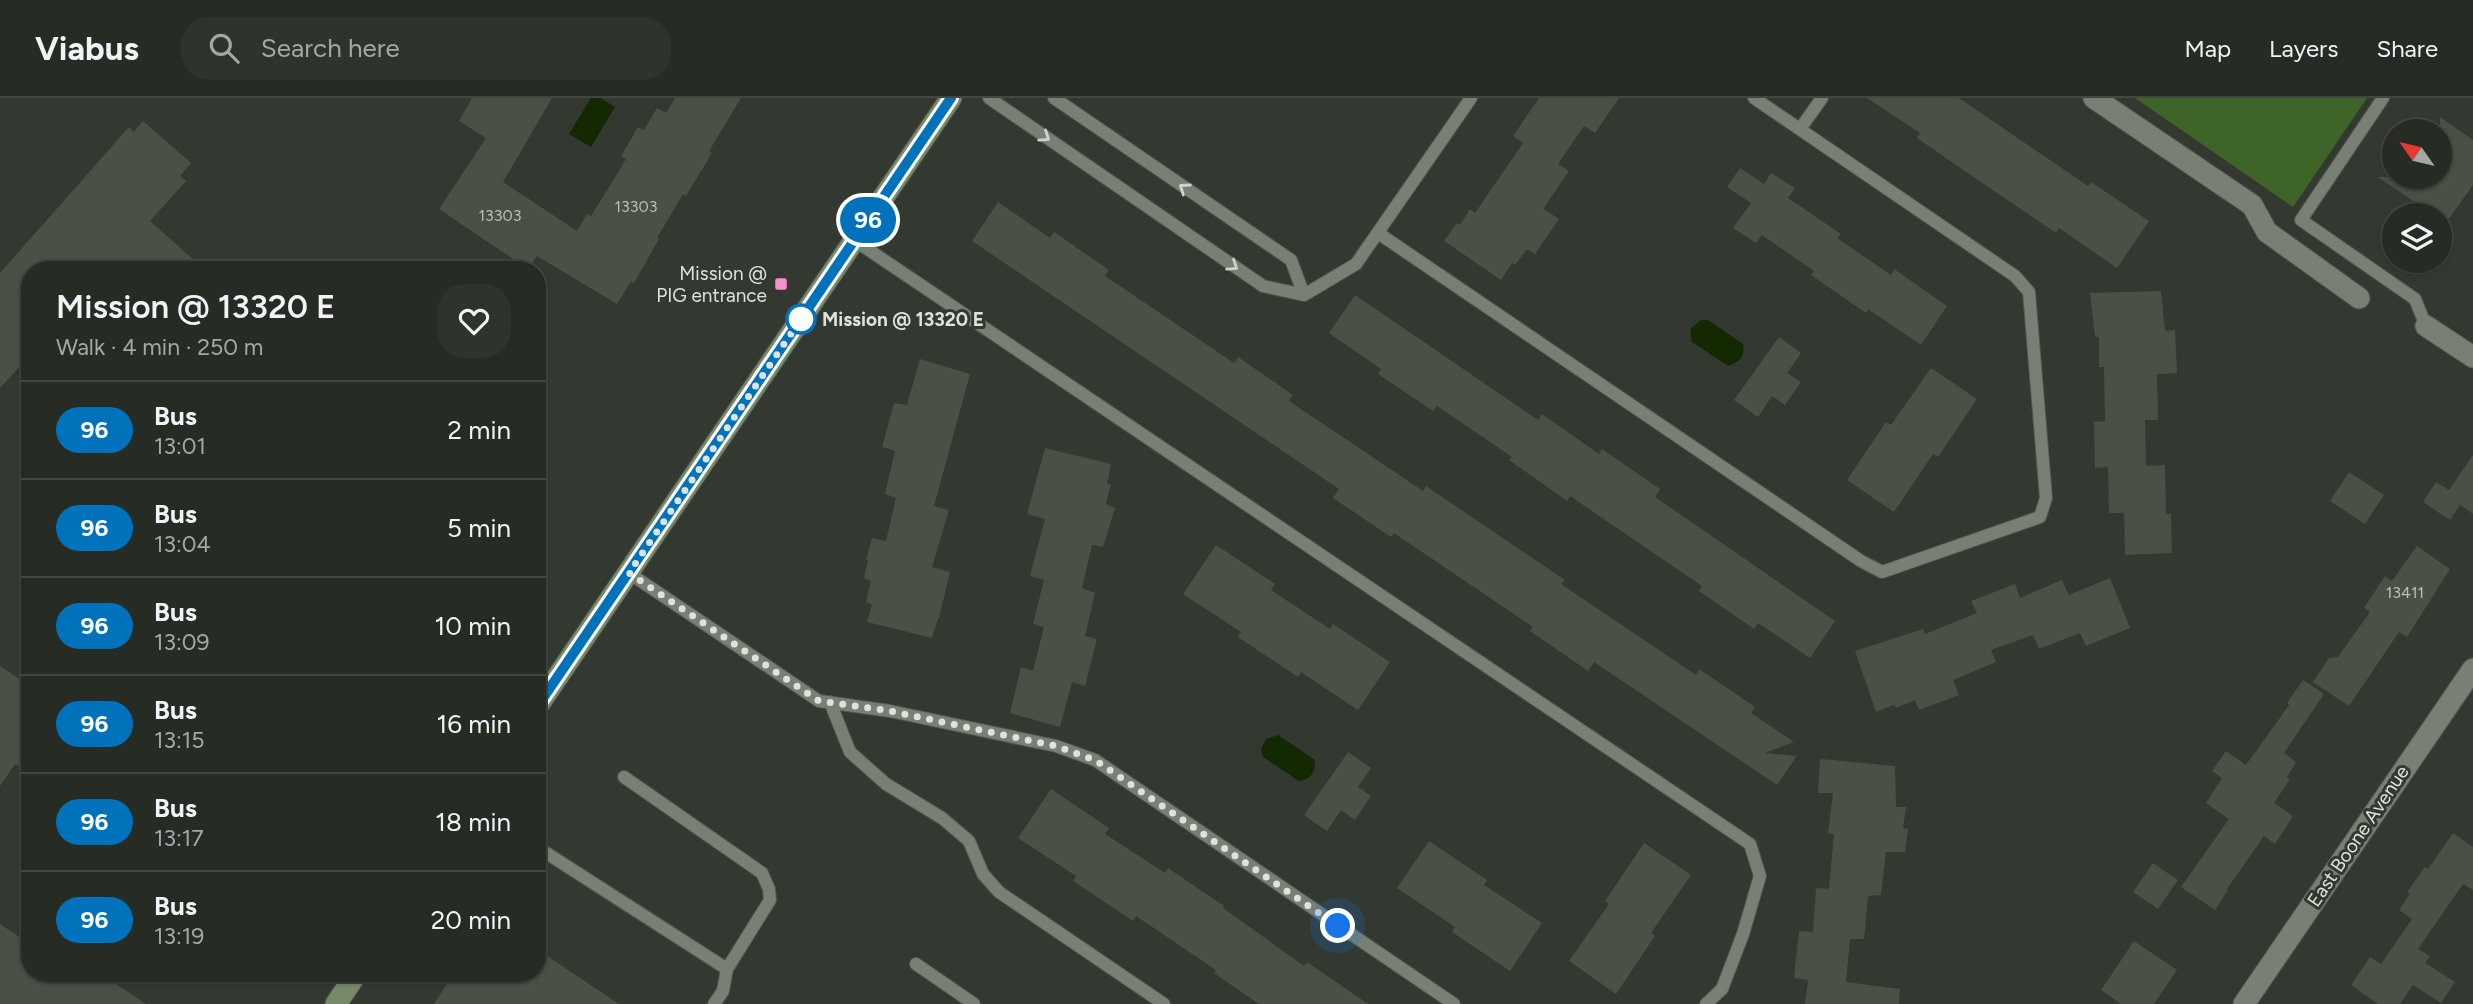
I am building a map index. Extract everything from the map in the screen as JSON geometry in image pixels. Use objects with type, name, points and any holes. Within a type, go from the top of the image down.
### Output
[{"type":"street","points":[[546,694],[951,98]]},
{"type":"street","points":[[2094,98],[2252,205],[2267,232],[2359,298]]},
{"type":"street","points":[[2426,326],[2473,357]]},
{"type":"street","name":"East Boone Avenue","points":[[2244,1004],[2473,669]]},
{"type":"street","points":[[336,1004],[351,982]]},
{"type":"lane","points":[[989,98],[1263,286],[1304,295],[1356,264],[1471,98]]},
{"type":"lane","points":[[1054,98],[1291,260],[1304,295]]},
{"type":"lane","points":[[1378,233],[1882,572],[2040,517],[2046,498],[2029,292],[2015,276],[1754,98]]},
{"type":"lane","points":[[1800,129],[1822,98]]},
{"type":"lane","points":[[2383,98],[2301,220],[2415,299],[2426,326]]},
{"type":"lane","points":[[854,240],[1750,844],[1759,876],[1743,934],[1722,989],[1706,1004]]},
{"type":"lane","points":[[629,573],[819,701],[890,711],[1056,746],[1095,760],[1454,1004]]},
{"type":"lane","points":[[830,702],[850,752],[886,785],[942,818],[968,841],[983,874],[999,892],[1164,1004]]},
{"type":"lane","points":[[624,777],[762,873],[769,889],[770,900],[727,969],[723,991],[714,1004]]},
{"type":"lane","points":[[546,853],[727,969]]},
{"type":"lane","points":[[916,964],[974,1004]]},
{"type":"shaded area","points":[[591,98],[600,98],[615,107],[591,147],[569,134]]},
{"type":"shaded area","points":[[2135,98],[2367,98],[2293,207]]},
{"type":"shaded area","points":[[1701,320],[1708,320],[1743,344],[1739,361],[1728,366],[1692,342],[1690,329]]},
{"type":"shaded area","points":[[1278,735],[1315,760],[1310,777],[1299,781],[1263,757],[1261,749],[1266,739]]},
{"type":"building","points":[[472,98],[552,98],[503,182],[577,231],[587,214],[591,216],[619,171],[626,159],[621,156],[638,127],[644,130],[657,108],[666,113],[675,98],[741,98],[709,151],[712,153],[657,238],[659,239],[634,283],[631,281],[617,304],[537,256],[534,261],[516,261],[439,209],[486,138],[459,121]]},
{"type":"building","points":[[1539,98],[1619,98],[1595,133],[1584,126],[1558,164],[1569,171],[1543,209],[1559,219],[1535,254],[1527,249],[1515,265],[1512,263],[1501,280],[1444,241],[1457,223],[1460,225],[1470,209],[1475,213],[1523,143],[1513,136]]},
{"type":"building","points":[[1867,98],[1959,98],[2088,186],[2091,182],[2149,221],[2117,268],[2059,228],[2056,233],[1975,178],[1917,138],[1920,133]]},
{"type":"building","points":[[143,121],[191,163],[180,176],[186,181],[150,221],[195,261],[21,261],[21,365],[0,388],[0,273],[129,127],[134,132]]},
{"type":"building","points":[[2452,125],[2473,140],[2473,185],[2452,214],[2452,203],[2416,203],[2396,189],[2452,189]]},
{"type":"building","points":[[1740,168],[1764,184],[1771,173],[1795,188],[1788,198],[1841,234],[1837,238],[1891,275],[1894,269],[1947,306],[1921,345],[1868,309],[1866,313],[1811,275],[1814,271],[1762,235],[1756,243],[1733,228],[1751,203],[1727,187]]},
{"type":"building","points":[[998,202],[1050,238],[1054,232],[1109,270],[1105,276],[1234,363],[1238,357],[1293,395],[1289,401],[1423,491],[1426,486],[1565,580],[1561,584],[1696,675],[1699,669],[1755,707],[1751,713],[1794,742],[1765,753],[1797,756],[1777,785],[1594,662],[1588,671],[1530,631],[1533,627],[1394,533],[1391,537],[1333,498],[1339,489],[972,241]]},
{"type":"building","points":[[2161,291],[2165,331],[2175,330],[2177,373],[2157,374],[2158,420],[2145,420],[2146,466],[2165,465],[2166,514],[2171,514],[2172,553],[2125,555],[2124,513],[2109,513],[2108,467],[2095,468],[2094,422],[2105,421],[2104,367],[2099,367],[2099,337],[2095,337],[2090,293]]},
{"type":"building","points":[[1355,295],[1538,420],[1542,414],[1599,454],[1602,449],[1660,489],[1655,497],[1835,621],[1810,658],[1758,623],[1754,629],[1699,591],[1702,586],[1570,496],[1567,501],[1509,460],[1512,457],[1437,406],[1433,411],[1378,374],[1381,369],[1329,333]]},
{"type":"building","points":[[1779,337],[1801,353],[1787,373],[1801,382],[1785,405],[1772,396],[1758,417],[1734,400]]},
{"type":"building","points":[[920,359],[970,374],[934,506],[949,510],[932,567],[950,572],[932,638],[867,622],[872,604],[866,602],[871,581],[864,578],[872,538],[886,541],[896,498],[885,494],[895,451],[882,447],[894,403],[907,405]]},
{"type":"building","points":[[1931,368],[1977,399],[1938,457],[1933,454],[1894,512],[1847,480],[1886,422],[1891,425]]},
{"type":"building","points":[[1045,448],[1111,464],[1107,484],[1111,484],[1106,504],[1115,508],[1103,547],[1092,545],[1082,588],[1095,593],[1085,636],[1097,639],[1085,686],[1072,682],[1060,727],[1010,713],[1021,667],[1033,671],[1044,627],[1033,624],[1044,580],[1030,576],[1045,519],[1027,514]]},
{"type":"building","points":[[2473,455],[2473,514],[2460,505],[2450,520],[2423,502],[2436,482],[2449,490]]},
{"type":"building","points":[[2349,472],[2384,495],[2365,524],[2330,501]]},
{"type":"building","points":[[1216,545],[1275,584],[1271,590],[1330,629],[1333,624],[1390,662],[1358,710],[1301,672],[1298,677],[1238,637],[1241,632],[1183,594]]},
{"type":"building","points":[[2417,546],[2450,569],[2407,637],[2399,632],[2349,706],[2313,682],[2329,658],[2338,657],[2370,612],[2364,608],[2385,576],[2392,581]]},
{"type":"building","points":[[2110,578],[2130,628],[2086,646],[2080,633],[2039,649],[2033,635],[1991,650],[1996,662],[1953,680],[1959,695],[1919,710],[1915,700],[1876,712],[1855,651],[1923,629],[1925,634],[1977,613],[1971,601],[2015,584],[2020,598],[2062,580],[2069,595]]},
{"type":"building","points":[[0,666],[21,680],[21,768],[15,764],[0,786]]},
{"type":"building","points":[[2303,680],[2324,694],[2284,753],[2296,762],[2287,777],[2290,779],[2274,803],[2293,816],[2275,844],[2264,836],[2215,910],[2181,887],[2229,819],[2206,803],[2222,778],[2212,771],[2226,751],[2246,765],[2289,705],[2287,703]]},
{"type":"building","points":[[1348,752],[1371,768],[1358,787],[1371,796],[1355,820],[1341,810],[1327,831],[1304,815]]},
{"type":"building","points":[[1820,759],[1895,766],[1896,807],[1906,807],[1903,828],[1908,829],[1905,852],[1886,852],[1881,895],[1868,896],[1864,939],[1850,939],[1846,982],[1900,989],[1899,1004],[1805,1004],[1808,980],[1794,978],[1799,931],[1813,932],[1816,888],[1829,889],[1834,834],[1828,833],[1833,793],[1818,793]]},
{"type":"building","points":[[1051,789],[1109,828],[1105,834],[1165,873],[1168,868],[1304,966],[1307,962],[1368,1004],[1259,1004],[1214,973],[1216,970],[1136,916],[1133,921],[1073,881],[1076,876],[1018,838]]},
{"type":"building","points":[[2453,833],[2473,847],[2473,890],[2463,884],[2418,949],[2430,956],[2425,963],[2455,982],[2441,1003],[2413,985],[2400,1004],[2378,1004],[2351,985],[2370,957],[2381,964],[2412,919],[2399,910],[2410,894],[2407,892],[2425,867],[2428,869]]},
{"type":"building","points":[[1429,841],[1487,880],[1484,885],[1542,923],[1510,971],[1452,932],[1455,927],[1397,888]]},
{"type":"building","points":[[1644,843],[1691,875],[1651,933],[1655,936],[1616,994],[1569,961],[1609,904],[1605,901]]},
{"type":"building","points":[[2153,863],[2178,880],[2158,909],[2133,892]]},
{"type":"building","points":[[0,924],[21,938],[21,982],[113,982],[146,1004],[0,1004]]},
{"type":"building","points":[[2134,941],[2177,970],[2154,1004],[2121,1004],[2101,990]]},
{"type":"building","points":[[546,955],[619,1004],[434,1004],[448,982],[546,982]]},
{"type":"bus line","name":"96","points":[[546,694],[951,98]]},
{"type":"place","name":"Mission @ PIG entrance","points":[[781,284]]},
{"type":"place","name":"Mission @ 13320 E","points":[[801,319]]},
{"type":"route","points":[[801,319],[803,316],[629,573],[819,701],[890,711],[1056,746],[1095,760],[1338,926]]}]
